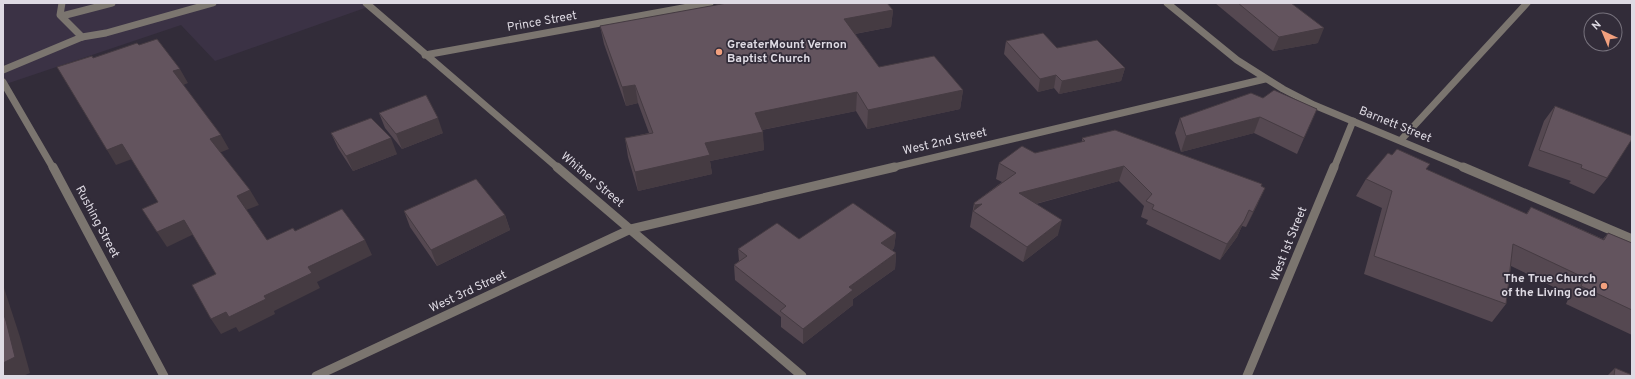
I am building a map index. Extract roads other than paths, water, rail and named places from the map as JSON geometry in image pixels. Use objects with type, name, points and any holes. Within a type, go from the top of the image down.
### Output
[{"type":"street","points":[[62,3],[60,14],[82,37]]},
{"type":"street","points":[[62,16],[112,3]]},
{"type":"street","points":[[3,70],[82,37],[106,33],[213,3]]},
{"type":"street","name":"Whitner Street","points":[[366,3],[425,55],[631,228],[802,376]]},
{"type":"street","name":"Prince Street","points":[[425,55],[710,3]]},
{"type":"street","name":"Barnett Street","points":[[1167,3],[1237,60],[1265,79],[1314,104],[1632,239]]},
{"type":"street","points":[[1401,140],[1506,28],[1527,3]]},
{"type":"street","name":"West 2nd Street","points":[[631,228],[1265,79]]},
{"type":"street","name":"Rushing Street","points":[[3,82],[60,179],[164,376]]},
{"type":"street","name":"West 1st Street","points":[[1247,376],[1353,121]]},
{"type":"street","name":"West 3rd Street","points":[[316,376],[328,374],[631,228]]},
{"type":"place","name":"GreaterMount Vernon Baptist Church","points":[[719,52]]},
{"type":"place","name":"The True Church of the Living God","points":[[1604,286]]}]
